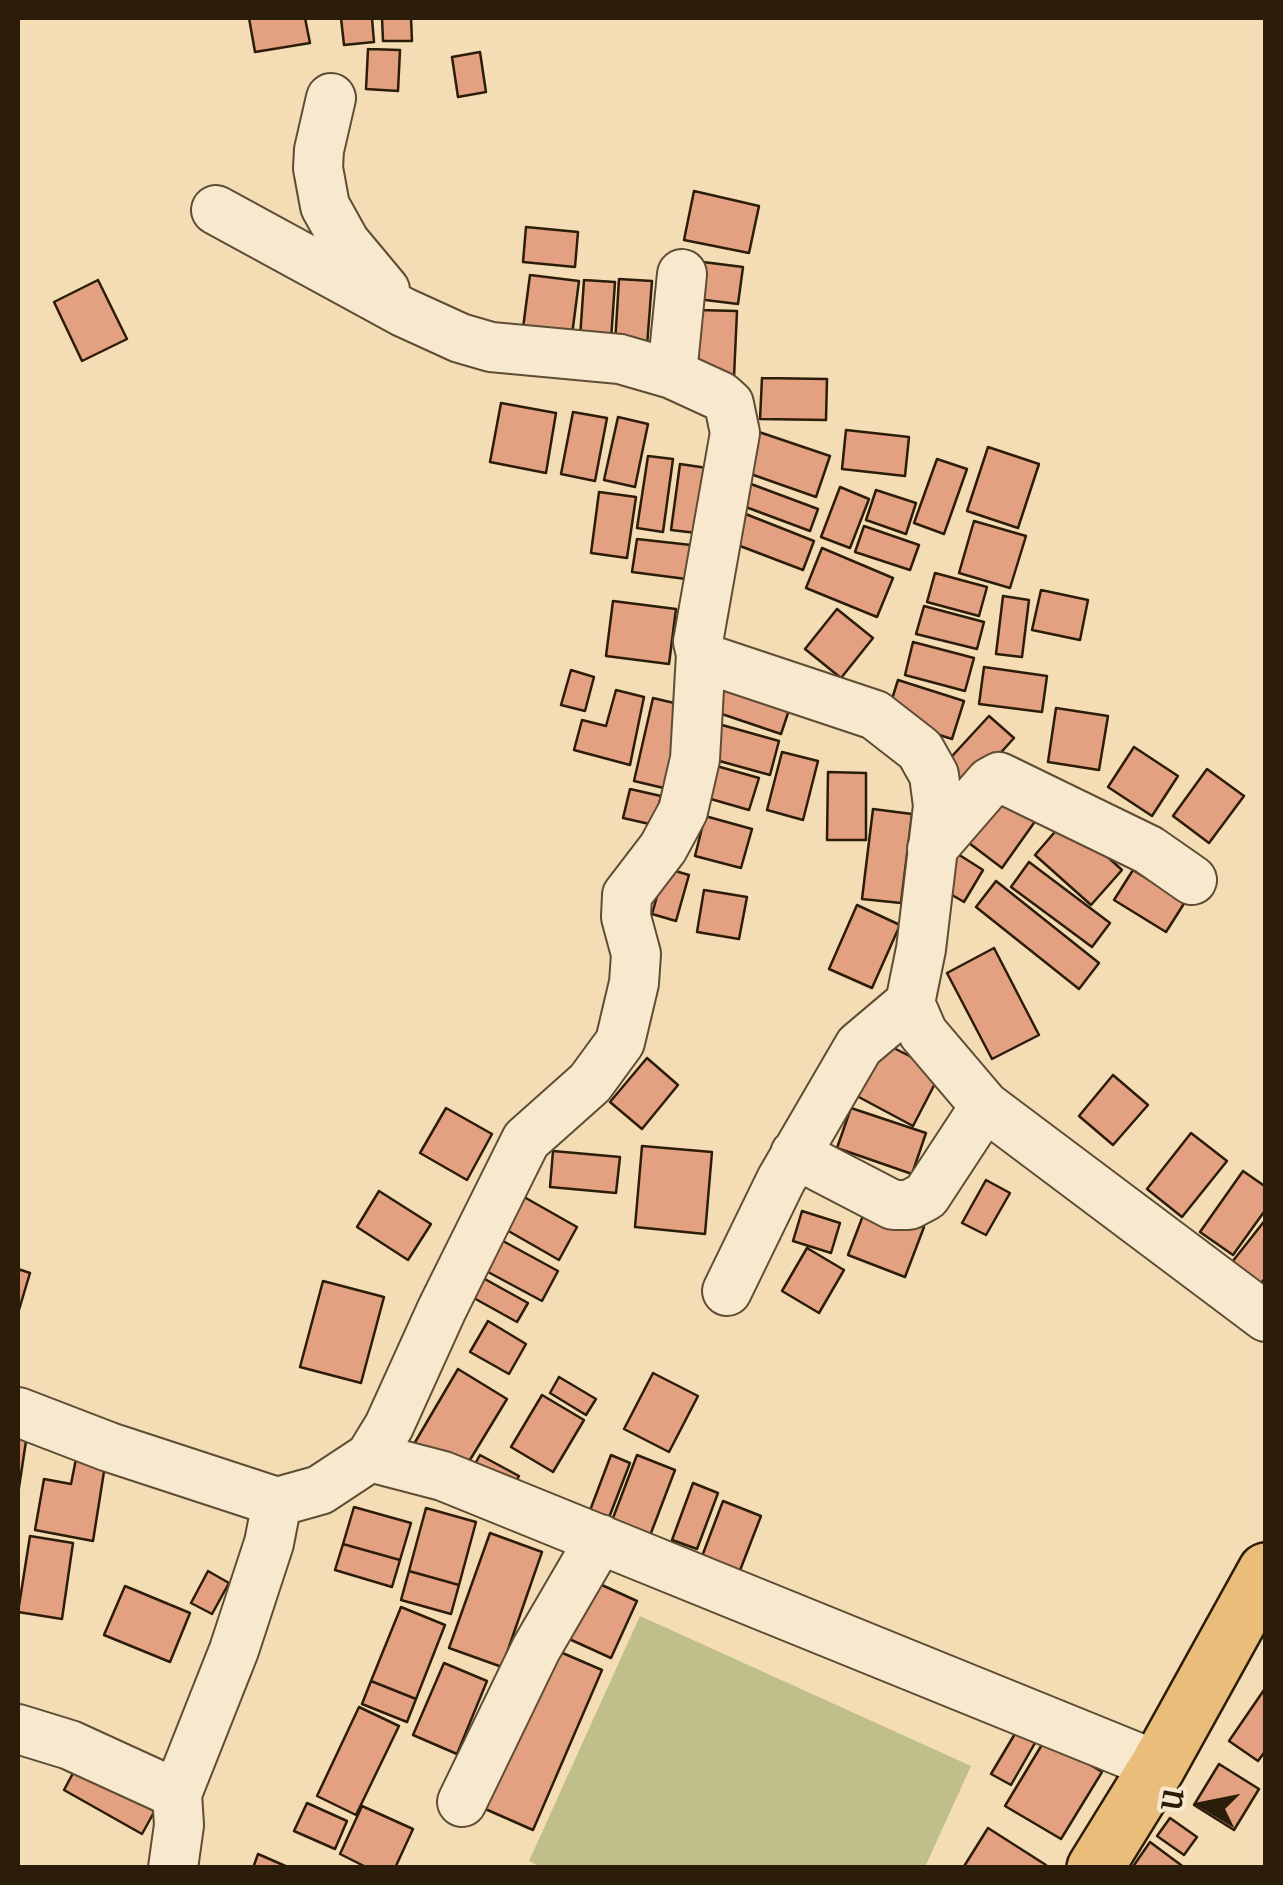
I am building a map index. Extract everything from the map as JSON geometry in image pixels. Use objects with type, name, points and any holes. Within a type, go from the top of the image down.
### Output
[{"type":"main road","points":[[1095,1868],[1261,1592]]},
{"type":"street","points":[[331,98],[319,150],[325,206],[345,242],[403,312]]},
{"type":"street","points":[[18,1412],[109,1447],[277,1502],[320,1490],[370,1457],[389,1426],[526,1140],[590,1083],[620,1042],[634,983],[636,954],[626,917],[626,895],[663,848],[683,811],[695,758],[698,642],[734,451],[734,416],[729,404],[672,374],[620,360],[491,347],[460,338],[403,312],[216,210]]},
{"type":"street","points":[[672,374],[682,274]]},
{"type":"street","points":[[700,654],[875,715],[920,750],[934,775],[938,806],[921,949],[910,1003],[923,1032],[985,1106],[1266,1317]]},
{"type":"street","points":[[932,849],[990,782],[999,777],[1149,850],[1192,880]]},
{"type":"street","points":[[726,1292],[796,1154],[859,1046],[910,1003]]},
{"type":"street","points":[[796,1154],[893,1205],[909,1205],[926,1196],[985,1106]]},
{"type":"street","points":[[370,1457],[442,1476],[1158,1766]]},
{"type":"street","points":[[172,1868],[179,1826],[177,1794],[240,1633],[270,1543],[277,1502]]},
{"type":"street","points":[[462,1802],[536,1649],[600,1539]]},
{"type":"street","points":[[18,1729],[70,1745],[177,1794]]},
{"type":"shaded area","points":[[640,1616],[971,1766],[925,1867],[543,1868],[529,1861]]},
{"type":"building","points":[[249,18],[305,18],[310,43],[255,52]]},
{"type":"building","points":[[341,18],[372,18],[374,42],[344,45]]},
{"type":"building","points":[[382,18],[411,18],[412,41],[383,41]]},
{"type":"building","points":[[368,49],[400,50],[398,91],[366,89]]},
{"type":"building","points":[[480,52],[486,92],[458,97],[452,57]]},
{"type":"building","points":[[694,191],[759,206],[749,253],[684,240]]},
{"type":"building","points":[[526,227],[578,232],[575,267],[523,262]]},
{"type":"building","points":[[695,261],[743,267],[738,304],[689,298]]},
{"type":"building","points":[[530,275],[579,281],[572,335],[523,328]]},
{"type":"building","points":[[619,279],[652,281],[647,346],[615,344]]},
{"type":"building","points":[[98,280],[127,339],[82,361],[54,302]]},
{"type":"building","points":[[584,280],[615,282],[611,340],[580,338]]},
{"type":"building","points":[[698,310],[737,311],[734,377],[694,376]]},
{"type":"building","points":[[762,378],[827,379],[826,420],[760,419]]},
{"type":"building","points":[[501,403],[556,413],[546,473],[490,462]]},
{"type":"building","points":[[573,412],[607,418],[595,481],[561,474]]},
{"type":"building","points":[[618,417],[648,424],[635,487],[604,480]]},
{"type":"building","points":[[846,430],[909,437],[905,476],[842,469]]},
{"type":"building","points":[[759,432],[830,456],[816,497],[745,472]]},
{"type":"building","points":[[988,447],[1039,464],[1018,528],[967,511]]},
{"type":"building","points":[[648,456],[673,459],[663,532],[637,528]]},
{"type":"building","points":[[937,459],[967,469],[944,534],[914,523]]},
{"type":"building","points":[[680,464],[714,469],[705,534],[671,530]]},
{"type":"building","points":[[743,481],[818,509],[810,531],[735,503]]},
{"type":"building","points":[[840,487],[869,499],[850,548],[821,537]]},
{"type":"building","points":[[876,490],[916,503],[906,534],[866,520]]},
{"type":"building","points":[[599,492],[636,497],[627,558],[591,553]]},
{"type":"building","points":[[738,511],[814,541],[803,570],[727,541]]},
{"type":"building","points":[[974,521],[1026,536],[1010,588],[959,573]]},
{"type":"building","points":[[864,526],[919,545],[910,570],[855,552]]},
{"type":"building","points":[[637,539],[691,545],[686,579],[632,572]]},
{"type":"building","points":[[822,548],[893,578],[877,617],[806,588]]},
{"type":"building","points":[[935,573],[987,587],[979,616],[927,602]]},
{"type":"building","points":[[1041,590],[1088,600],[1080,640],[1032,630]]},
{"type":"building","points":[[1003,596],[1029,600],[1022,657],[996,654]]},
{"type":"building","points":[[613,601],[676,609],[669,664],[606,656]]},
{"type":"building","points":[[924,606],[984,622],[977,649],[916,634]]},
{"type":"building","points":[[837,609],[873,638],[841,678],[805,649]]},
{"type":"building","points":[[913,642],[974,658],[965,691],[905,675]]},
{"type":"building","points":[[984,667],[1047,676],[1042,712],[979,704]]},
{"type":"building","points":[[727,669],[795,692],[781,734],[713,711]]},
{"type":"building","points":[[571,670],[594,677],[585,711],[561,705]]},
{"type":"building","points":[[898,680],[964,701],[952,739],[886,718]]},
{"type":"building","points":[[616,690],[644,697],[630,765],[574,750],[582,720],[606,726]]},
{"type":"building","points":[[653,698],[691,707],[672,790],[634,781]]},
{"type":"building","points":[[1056,708],[1108,716],[1099,770],[1048,762]]},
{"type":"building","points":[[989,716],[1014,738],[967,790],[942,767]]},
{"type":"building","points":[[715,723],[779,741],[770,775],[705,757]]},
{"type":"building","points":[[1134,747],[1178,776],[1152,816],[1108,787]]},
{"type":"building","points":[[782,752],[818,761],[803,820],[767,810]]},
{"type":"building","points":[[706,763],[759,778],[749,810],[697,795]]},
{"type":"building","points":[[1207,769],[1244,796],[1209,843],[1173,816]]},
{"type":"building","points":[[828,772],[866,773],[866,840],[827,840]]},
{"type":"building","points":[[630,789],[661,796],[654,825],[623,818]]},
{"type":"building","points":[[1000,793],[1036,820],[1002,868],[965,840]]},
{"type":"building","points":[[873,809],[912,814],[901,903],[862,899]]},
{"type":"building","points":[[705,816],[752,829],[741,868],[695,856]]},
{"type":"building","points":[[1066,819],[1122,870],[1091,905],[1035,855]]},
{"type":"building","points":[[950,849],[983,870],[964,902],[930,882]]},
{"type":"building","points":[[1029,862],[1110,923],[1092,947],[1011,887]]},
{"type":"building","points":[[665,868],[689,875],[676,921],[652,914]]},
{"type":"building","points":[[1133,870],[1185,902],[1166,932],[1114,900]]},
{"type":"building","points":[[996,881],[1099,963],[1079,989],[976,907]]},
{"type":"building","points":[[704,890],[747,897],[739,939],[697,932]]},
{"type":"building","points":[[857,905],[900,925],[872,988],[829,969]]},
{"type":"building","points":[[994,948],[1039,1035],[992,1059],[947,973]]},
{"type":"building","points":[[882,1042],[941,1072],[913,1126],[855,1095]]},
{"type":"building","points":[[647,1058],[678,1085],[642,1129],[610,1102]]},
{"type":"building","points":[[1113,1075],[1148,1105],[1113,1145],[1079,1116]]},
{"type":"building","points":[[446,1108],[492,1134],[467,1180],[420,1153]]},
{"type":"building","points":[[851,1108],[926,1133],[912,1174],[837,1148]]},
{"type":"building","points":[[1191,1133],[1227,1161],[1182,1217],[1147,1189]]},
{"type":"building","points":[[642,1146],[712,1152],[705,1234],[635,1227]]},
{"type":"building","points":[[553,1151],[620,1157],[616,1193],[550,1187]]},
{"type":"building","points":[[1243,1171],[1266,1187],[1266,1209],[1233,1255],[1200,1232]]},
{"type":"building","points":[[986,1180],[1010,1193],[986,1235],[962,1223]]},
{"type":"building","points":[[379,1191],[431,1224],[408,1260],[357,1227]]},
{"type":"building","points":[[517,1193],[577,1227],[559,1260],[498,1225]]},
{"type":"building","points":[[867,1205],[924,1227],[905,1277],[848,1255]]},
{"type":"building","points":[[802,1211],[840,1223],[831,1253],[793,1241]]},
{"type":"building","points":[[1266,1219],[1266,1277],[1254,1292],[1225,1271]]},
{"type":"building","points":[[492,1235],[558,1271],[542,1301],[475,1265]]},
{"type":"building","points":[[807,1248],[844,1270],[819,1313],[782,1291]]},
{"type":"building","points":[[18,1269],[30,1273],[18,1313]]},
{"type":"building","points":[[483,1278],[528,1303],[517,1322],[472,1297]]},
{"type":"building","points":[[323,1281],[384,1297],[361,1383],[300,1367]]},
{"type":"building","points":[[488,1321],[526,1344],[509,1374],[470,1352]]},
{"type":"building","points":[[458,1369],[507,1399],[462,1473],[414,1444]]},
{"type":"building","points":[[653,1373],[698,1396],[669,1452],[624,1429]]},
{"type":"building","points":[[559,1377],[596,1399],[586,1415],[550,1393]]},
{"type":"building","points":[[542,1395],[584,1420],[553,1472],[511,1447]]},
{"type":"building","points":[[18,1427],[28,1428],[18,1494]]},
{"type":"building","points":[[77,1454],[106,1459],[93,1541],[35,1530],[44,1479],[71,1484]]},
{"type":"building","points":[[480,1455],[519,1476],[506,1500],[467,1478]]},
{"type":"building","points":[[611,1455],[630,1463],[605,1528],[586,1521]]},
{"type":"building","points":[[637,1455],[675,1470],[643,1554],[605,1539]]},
{"type":"building","points":[[693,1483],[718,1493],[697,1549],[672,1540]]},
{"type":"building","points":[[723,1501],[761,1516],[739,1573],[701,1559]]},
{"type":"building","points":[[354,1507],[411,1523],[400,1560],[343,1544]]},
{"type":"building","points":[[426,1508],[476,1522],[459,1585],[409,1571]]},
{"type":"building","points":[[490,1533],[542,1552],[502,1667],[449,1648]]},
{"type":"building","points":[[30,1536],[73,1543],[62,1619],[18,1612]]},
{"type":"building","points":[[343,1544],[400,1560],[392,1587],[335,1570]]},
{"type":"building","points":[[208,1571],[229,1583],[212,1614],[191,1603]]},
{"type":"building","points":[[409,1571],[459,1585],[451,1614],[401,1600]]},
{"type":"building","points":[[582,1576],[637,1601],[611,1658],[556,1633]]},
{"type":"building","points":[[125,1586],[190,1613],[170,1662],[104,1635]]},
{"type":"building","points":[[401,1607],[445,1625],[416,1699],[371,1681]]},
{"type":"building","points":[[551,1648],[602,1670],[533,1830],[483,1808]]},
{"type":"building","points":[[444,1663],[487,1681],[457,1754],[413,1735]]},
{"type":"building","points":[[371,1681],[416,1699],[407,1722],[362,1704]]},
{"type":"building","points":[[1266,1687],[1266,1750],[1258,1761],[1229,1741]]},
{"type":"building","points":[[359,1707],[399,1726],[356,1815],[317,1796]]},
{"type":"building","points":[[1016,1732],[1035,1743],[1011,1785],[991,1774]]},
{"type":"building","points":[[1046,1738],[1102,1772],[1061,1839],[1005,1806]]},
{"type":"building","points":[[80,1760],[158,1805],[142,1834],[64,1790]]},
{"type":"building","points":[[1219,1764],[1259,1789],[1234,1830],[1194,1805]]},
{"type":"building","points":[[307,1803],[347,1821],[335,1849],[294,1831]]},
{"type":"building","points":[[362,1806],[413,1829],[395,1868],[368,1868],[340,1854]]},
{"type":"building","points":[[1170,1818],[1197,1837],[1184,1855],[1157,1836]]},
{"type":"building","points":[[988,1828],[1046,1865],[1044,1868],[963,1868]]},
{"type":"building","points":[[1150,1842],[1185,1868],[1132,1868]]},
{"type":"building","points":[[258,1854],[290,1868],[253,1868]]}]
